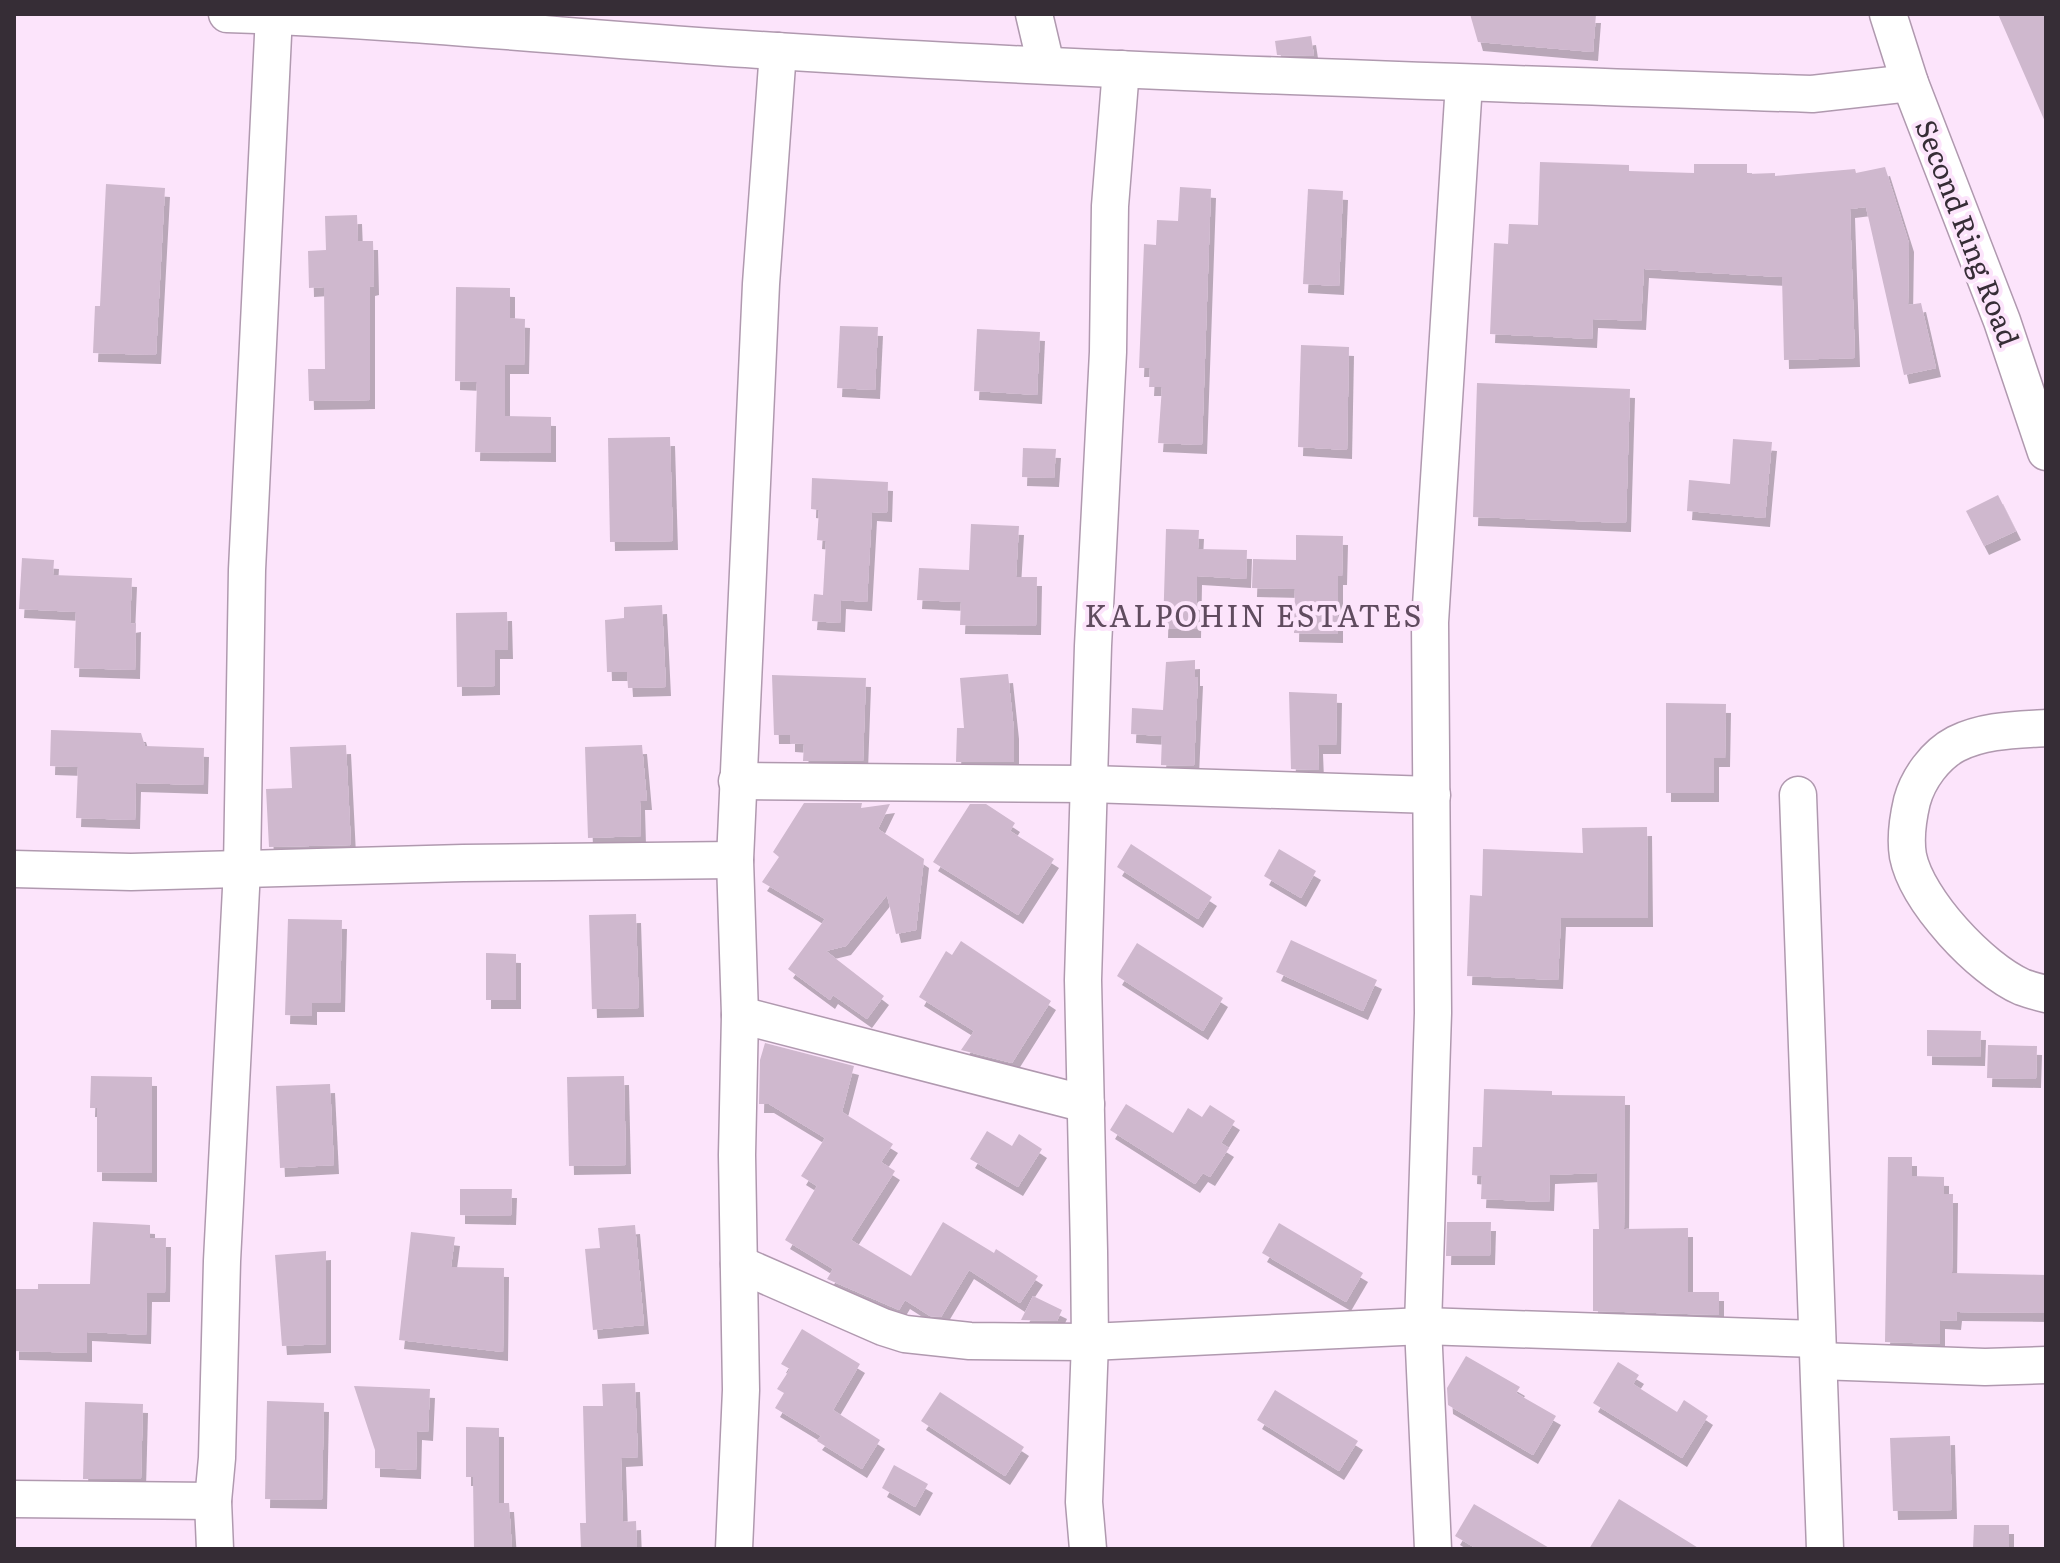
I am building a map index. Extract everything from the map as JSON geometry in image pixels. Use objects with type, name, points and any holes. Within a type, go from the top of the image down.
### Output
[{"type":"street","points":[[227,14],[360,17],[778,51],[1121,69],[1812,94],[1910,83]]},
{"type":"street","points":[[1034,14],[1046,65]]},
{"type":"street","name":"Second Ring Road","points":[[1888,14],[1910,83],[2002,321],[2046,452]]},
{"type":"street","points":[[215,1549],[213,1501],[217,1458],[226,1142],[242,869],[247,570],[274,15]]},
{"type":"street","points":[[734,1549],[741,1390],[737,1155],[740,1015],[735,860],[737,781],[761,284],[778,51]]},
{"type":"street","points":[[1088,1549],[1084,1502],[1090,1342],[1083,980],[1099,489],[1108,352],[1110,206],[1121,69]]},
{"type":"street","points":[[1433,1549],[1423,1326],[1433,1013],[1430,622],[1464,83]]},
{"type":"street","points":[[2046,728],[1989,732],[1954,745],[1929,767],[1915,790],[1907,822],[1908,856],[1913,869],[1924,895],[1950,929],[1987,963],[2021,987],[2046,994]]},
{"type":"street","points":[[737,781],[1089,784],[1432,795]]},
{"type":"street","points":[[1798,795],[1825,1549]]},
{"type":"street","points":[[14,869],[131,872],[463,863],[735,860]]},
{"type":"street","points":[[740,1015],[1086,1104]]},
{"type":"street","points":[[739,1264],[844,1312],[905,1334],[970,1341],[1090,1342],[1423,1326],[1818,1350],[1985,1367],[2046,1365]]},
{"type":"street","points":[[14,1499],[213,1501]]},
{"type":"building","points":[[1470,14],[1596,14],[1593,52],[1478,42]]},
{"type":"building","points":[[1998,14],[2046,14],[2046,124]]},
{"type":"building","points":[[1311,36],[1314,56],[1277,55],[1275,41]]},
{"type":"building","points":[[1540,162],[1629,165],[1629,171],[1694,173],[1694,164],[1747,164],[1747,174],[1775,173],[1775,176],[1855,169],[1856,173],[1885,167],[1909,243],[1908,305],[1921,303],[1936,368],[1904,375],[1866,207],[1850,209],[1855,358],[1784,360],[1782,277],[1644,269],[1641,321],[1593,319],[1592,339],[1490,334],[1494,243],[1508,244],[1509,224],[1538,225]]},
{"type":"building","points":[[106,184],[165,188],[156,355],[93,353],[95,306],[100,306]]},
{"type":"building","points":[[1180,187],[1211,189],[1202,445],[1158,443],[1162,387],[1149,387],[1150,368],[1139,368],[1144,244],[1156,245],[1157,220],[1178,221]]},
{"type":"building","points":[[1308,189],[1343,191],[1339,286],[1303,284]]},
{"type":"building","points":[[357,215],[358,241],[373,241],[370,400],[309,401],[308,369],[325,369],[324,287],[309,288],[308,251],[326,250],[325,216]]},
{"type":"building","points":[[456,287],[510,288],[510,318],[525,319],[524,365],[505,365],[505,416],[551,417],[551,453],[475,452],[477,382],[455,381]]},
{"type":"building","points":[[840,326],[878,327],[875,390],[837,388]]},
{"type":"building","points":[[977,329],[1040,332],[1037,395],[974,391]]},
{"type":"building","points":[[1301,345],[1349,347],[1347,450],[1298,447]]},
{"type":"building","points":[[1477,383],[1630,389],[1626,523],[1473,517]]},
{"type":"building","points":[[670,437],[673,541],[610,542],[608,438]]},
{"type":"building","points":[[1733,439],[1772,442],[1765,518],[1687,511],[1689,480],[1730,484]]},
{"type":"building","points":[[1023,448],[1056,449],[1054,478],[1022,477]]},
{"type":"building","points":[[812,478],[888,482],[887,513],[872,512],[867,602],[841,600],[840,623],[812,621],[814,594],[823,595],[826,541],[817,540],[819,510],[811,509]]},
{"type":"building","points":[[1998,495],[2016,531],[1984,546],[1966,511]]},
{"type":"building","points":[[971,524],[1019,526],[1016,577],[1037,577],[1036,626],[960,625],[961,602],[917,600],[919,568],[969,570]]},
{"type":"building","points":[[1166,529],[1199,530],[1198,549],[1247,550],[1246,579],[1197,576],[1196,629],[1163,629]]},
{"type":"building","points":[[1296,535],[1343,536],[1342,576],[1338,576],[1338,634],[1294,633],[1295,589],[1252,588],[1253,559],[1296,560]]},
{"type":"building","points":[[22,558],[54,560],[53,575],[132,578],[130,624],[136,623],[135,670],[74,668],[76,612],[19,609]]},
{"type":"building","points":[[662,605],[666,687],[628,688],[627,672],[607,672],[605,620],[624,618],[624,607]]},
{"type":"building","points":[[507,612],[508,650],[495,650],[495,686],[457,687],[456,613]]},
{"type":"building","points":[[1195,660],[1195,677],[1198,677],[1194,766],[1161,765],[1162,736],[1131,734],[1132,708],[1163,710],[1166,662]]},
{"type":"building","points":[[1008,674],[1014,762],[956,762],[957,728],[964,728],[960,678]]},
{"type":"building","points":[[772,675],[866,678],[863,761],[803,761],[804,744],[790,743],[790,735],[774,735]]},
{"type":"building","points":[[1289,692],[1337,694],[1336,745],[1318,745],[1319,770],[1291,769]]},
{"type":"building","points":[[1666,703],[1726,704],[1725,758],[1714,758],[1714,793],[1666,793]]},
{"type":"building","points":[[51,730],[141,733],[145,746],[204,748],[203,785],[136,783],[135,820],[76,818],[78,767],[50,766]]},
{"type":"building","points":[[346,745],[351,845],[269,847],[266,789],[292,788],[290,747]]},
{"type":"building","points":[[642,745],[647,801],[640,801],[641,836],[588,838],[585,747]]},
{"type":"building","points":[[804,803],[862,803],[861,808],[890,804],[878,829],[924,859],[916,930],[896,934],[887,895],[846,946],[826,951],[884,996],[867,1019],[833,995],[830,1000],[788,969],[825,919],[762,882],[779,857],[773,852]]},
{"type":"building","points":[[970,804],[986,804],[1015,823],[1010,831],[1054,859],[1018,915],[933,862]]},
{"type":"building","points":[[1647,827],[1648,918],[1561,918],[1558,980],[1467,976],[1470,895],[1482,896],[1483,849],[1583,853],[1582,828]]},
{"type":"building","points":[[1131,844],[1212,897],[1198,919],[1117,867]]},
{"type":"building","points":[[1279,849],[1316,871],[1301,898],[1264,876]]},
{"type":"building","points":[[636,914],[639,1008],[592,1009],[589,915]]},
{"type":"building","points":[[288,919],[342,920],[340,1003],[312,1003],[312,1016],[285,1015]]},
{"type":"building","points":[[1291,940],[1377,980],[1363,1011],[1276,972]]},
{"type":"building","points":[[961,941],[1051,1001],[1012,1063],[961,1050],[974,1031],[919,997],[946,951],[952,955]]},
{"type":"building","points":[[1137,943],[1223,998],[1203,1031],[1117,976]]},
{"type":"building","points":[[486,953],[516,954],[516,1000],[486,1000]]},
{"type":"building","points":[[1927,1030],[1981,1031],[1980,1057],[1927,1056]]},
{"type":"building","points":[[765,1043],[854,1066],[842,1112],[893,1144],[881,1162],[895,1171],[851,1240],[911,1276],[943,1222],[994,1253],[996,1249],[1038,1276],[1020,1303],[969,1270],[941,1317],[930,1316],[905,1300],[899,1310],[827,1279],[833,1269],[785,1240],[817,1186],[801,1176],[825,1138],[769,1104],[759,1104],[760,1060]]},
{"type":"building","points":[[1988,1045],[2037,1046],[2036,1079],[1987,1078]]},
{"type":"building","points":[[91,1076],[152,1077],[152,1173],[97,1172],[97,1108],[90,1108]]},
{"type":"building","points":[[624,1076],[626,1165],[569,1166],[567,1077]]},
{"type":"building","points":[[330,1084],[334,1165],[280,1168],[276,1086]]},
{"type":"building","points":[[1484,1089],[1552,1091],[1552,1095],[1625,1096],[1624,1229],[1688,1228],[1688,1292],[1719,1292],[1719,1315],[1593,1311],[1593,1229],[1599,1229],[1597,1173],[1550,1175],[1549,1202],[1481,1199],[1482,1176],[1472,1175],[1473,1147],[1482,1147]]},
{"type":"building","points":[[1126,1104],[1173,1133],[1188,1108],[1202,1117],[1210,1105],[1235,1121],[1221,1143],[1229,1148],[1210,1177],[1203,1173],[1195,1184],[1110,1130]]},
{"type":"building","points":[[987,1131],[1012,1146],[1019,1134],[1042,1149],[1018,1187],[970,1159]]},
{"type":"building","points":[[1888,1157],[1912,1157],[1912,1176],[1944,1177],[1944,1194],[1953,1194],[1952,1273],[2046,1275],[2046,1313],[1957,1312],[1956,1321],[1940,1320],[1940,1344],[1885,1342]]},
{"type":"building","points":[[460,1189],[512,1189],[511,1216],[460,1215]]},
{"type":"building","points":[[93,1222],[150,1225],[150,1238],[166,1238],[165,1293],[147,1293],[146,1335],[87,1332],[87,1353],[14,1351],[14,1289],[38,1289],[38,1284],[90,1284]]},
{"type":"building","points":[[1447,1222],[1491,1222],[1490,1256],[1446,1256]]},
{"type":"building","points":[[1279,1223],[1363,1273],[1346,1302],[1262,1253]]},
{"type":"building","points":[[635,1225],[644,1325],[593,1330],[585,1249],[600,1248],[598,1228]]},
{"type":"building","points":[[411,1232],[455,1237],[451,1267],[504,1268],[503,1352],[399,1340]]},
{"type":"building","points":[[326,1251],[326,1344],[282,1346],[275,1255]]},
{"type":"building","points":[[1033,1296],[1062,1310],[1057,1321],[1021,1320]]},
{"type":"building","points":[[802,1329],[860,1364],[833,1410],[880,1440],[862,1469],[817,1441],[821,1436],[775,1408],[784,1393],[777,1389],[790,1369],[781,1364]]},
{"type":"building","points":[[1466,1356],[1520,1387],[1516,1393],[1556,1416],[1533,1455],[1448,1405],[1447,1388]]},
{"type":"building","points":[[1618,1362],[1639,1375],[1633,1384],[1677,1412],[1684,1400],[1708,1416],[1682,1458],[1593,1403]]},
{"type":"building","points":[[635,1383],[638,1457],[621,1458],[623,1522],[636,1521],[637,1549],[581,1549],[580,1523],[586,1523],[583,1406],[603,1406],[602,1384]]},
{"type":"building","points":[[354,1386],[430,1389],[428,1432],[417,1431],[416,1470],[375,1468],[375,1450]]},
{"type":"building","points":[[1275,1390],[1358,1441],[1339,1471],[1257,1420]]},
{"type":"building","points":[[940,1392],[1024,1447],[1005,1476],[921,1421]]},
{"type":"building","points":[[267,1401],[324,1403],[322,1500],[265,1499]]},
{"type":"building","points":[[85,1402],[143,1404],[141,1479],[83,1479]]},
{"type":"building","points":[[466,1427],[499,1428],[499,1503],[509,1503],[512,1549],[474,1549],[473,1477],[466,1477]]},
{"type":"building","points":[[1950,1436],[1952,1510],[1893,1511],[1890,1438]]},
{"type":"building","points":[[894,1465],[928,1484],[915,1507],[882,1488]]},
{"type":"building","points":[[1619,1499],[1700,1549],[1589,1549]]},
{"type":"building","points":[[1474,1504],[1551,1549],[1477,1549],[1455,1536]]},
{"type":"building","points":[[1974,1525],[2009,1525],[2009,1549],[1973,1549]]},
{"type":"district","name":"KALPOHIN ESTATES","points":[[1254,617]]}]
